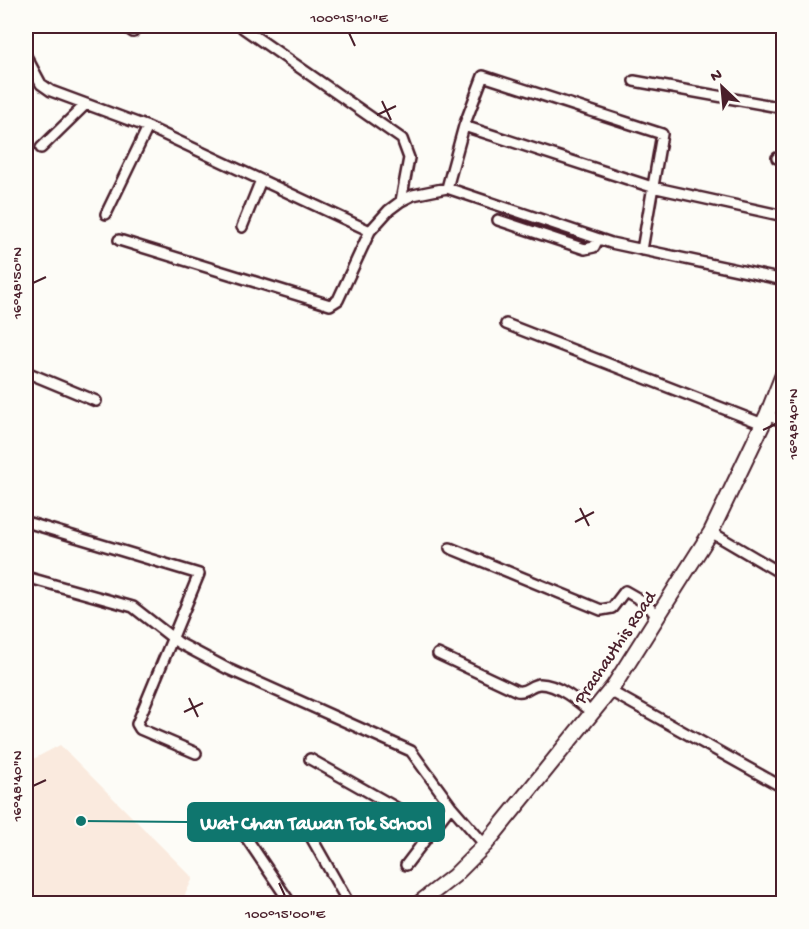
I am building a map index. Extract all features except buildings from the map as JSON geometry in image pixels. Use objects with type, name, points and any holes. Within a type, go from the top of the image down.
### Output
[{"type":"street","points":[[124,26],[133,32]]},
{"type":"street","points":[[243,28],[402,139],[409,158],[401,201]]},
{"type":"street","points":[[26,56],[41,84],[148,127],[370,231]]},
{"type":"street","points":[[447,188],[464,126],[483,76],[662,134],[642,250]]},
{"type":"street","points":[[634,81],[783,108]]},
{"type":"street","points":[[41,148],[86,104]]},
{"type":"street","points":[[464,126],[652,187],[783,216]]},
{"type":"street","points":[[106,214],[148,127]]},
{"type":"street","points":[[242,227],[261,180]]},
{"type":"street","points":[[119,240],[330,305],[339,300],[370,231],[389,210],[413,195],[447,188],[598,239],[783,280]]},
{"type":"street","points":[[498,220],[585,249],[594,248],[598,239]]},
{"type":"street","points":[[506,324],[765,419],[783,422]]},
{"type":"street","points":[[26,372],[96,401]]},
{"type":"street","name":"Prachauthis Road","points":[[417,903],[433,899],[485,845],[610,691],[711,532],[765,419],[783,372]]},
{"type":"street","points":[[26,522],[199,574],[137,724],[140,729],[196,753]]},
{"type":"street","points":[[711,532],[783,575]]},
{"type":"street","points":[[450,548],[601,610],[612,608],[621,592],[625,591],[646,603],[657,616]]},
{"type":"street","points":[[26,577],[133,607],[172,638],[228,669],[411,751],[451,806],[485,845]]},
{"type":"street","points":[[438,654],[517,691],[523,692],[539,684],[546,686],[575,699],[592,713]]},
{"type":"street","points":[[610,691],[783,788]]},
{"type":"street","points":[[310,759],[434,829]]},
{"type":"street","points":[[406,865],[451,806]]},
{"type":"street","points":[[243,833],[291,903]]},
{"type":"street","points":[[311,837],[349,903]]},
{"type":"street","points":[[781,903],[783,899]]},
{"type":"shaded area","points":[[60,745],[193,878],[181,903],[26,903],[26,763]]},
{"type":"place","name":"Wat Chan Tawan Tok School","points":[[81,821]]}]
